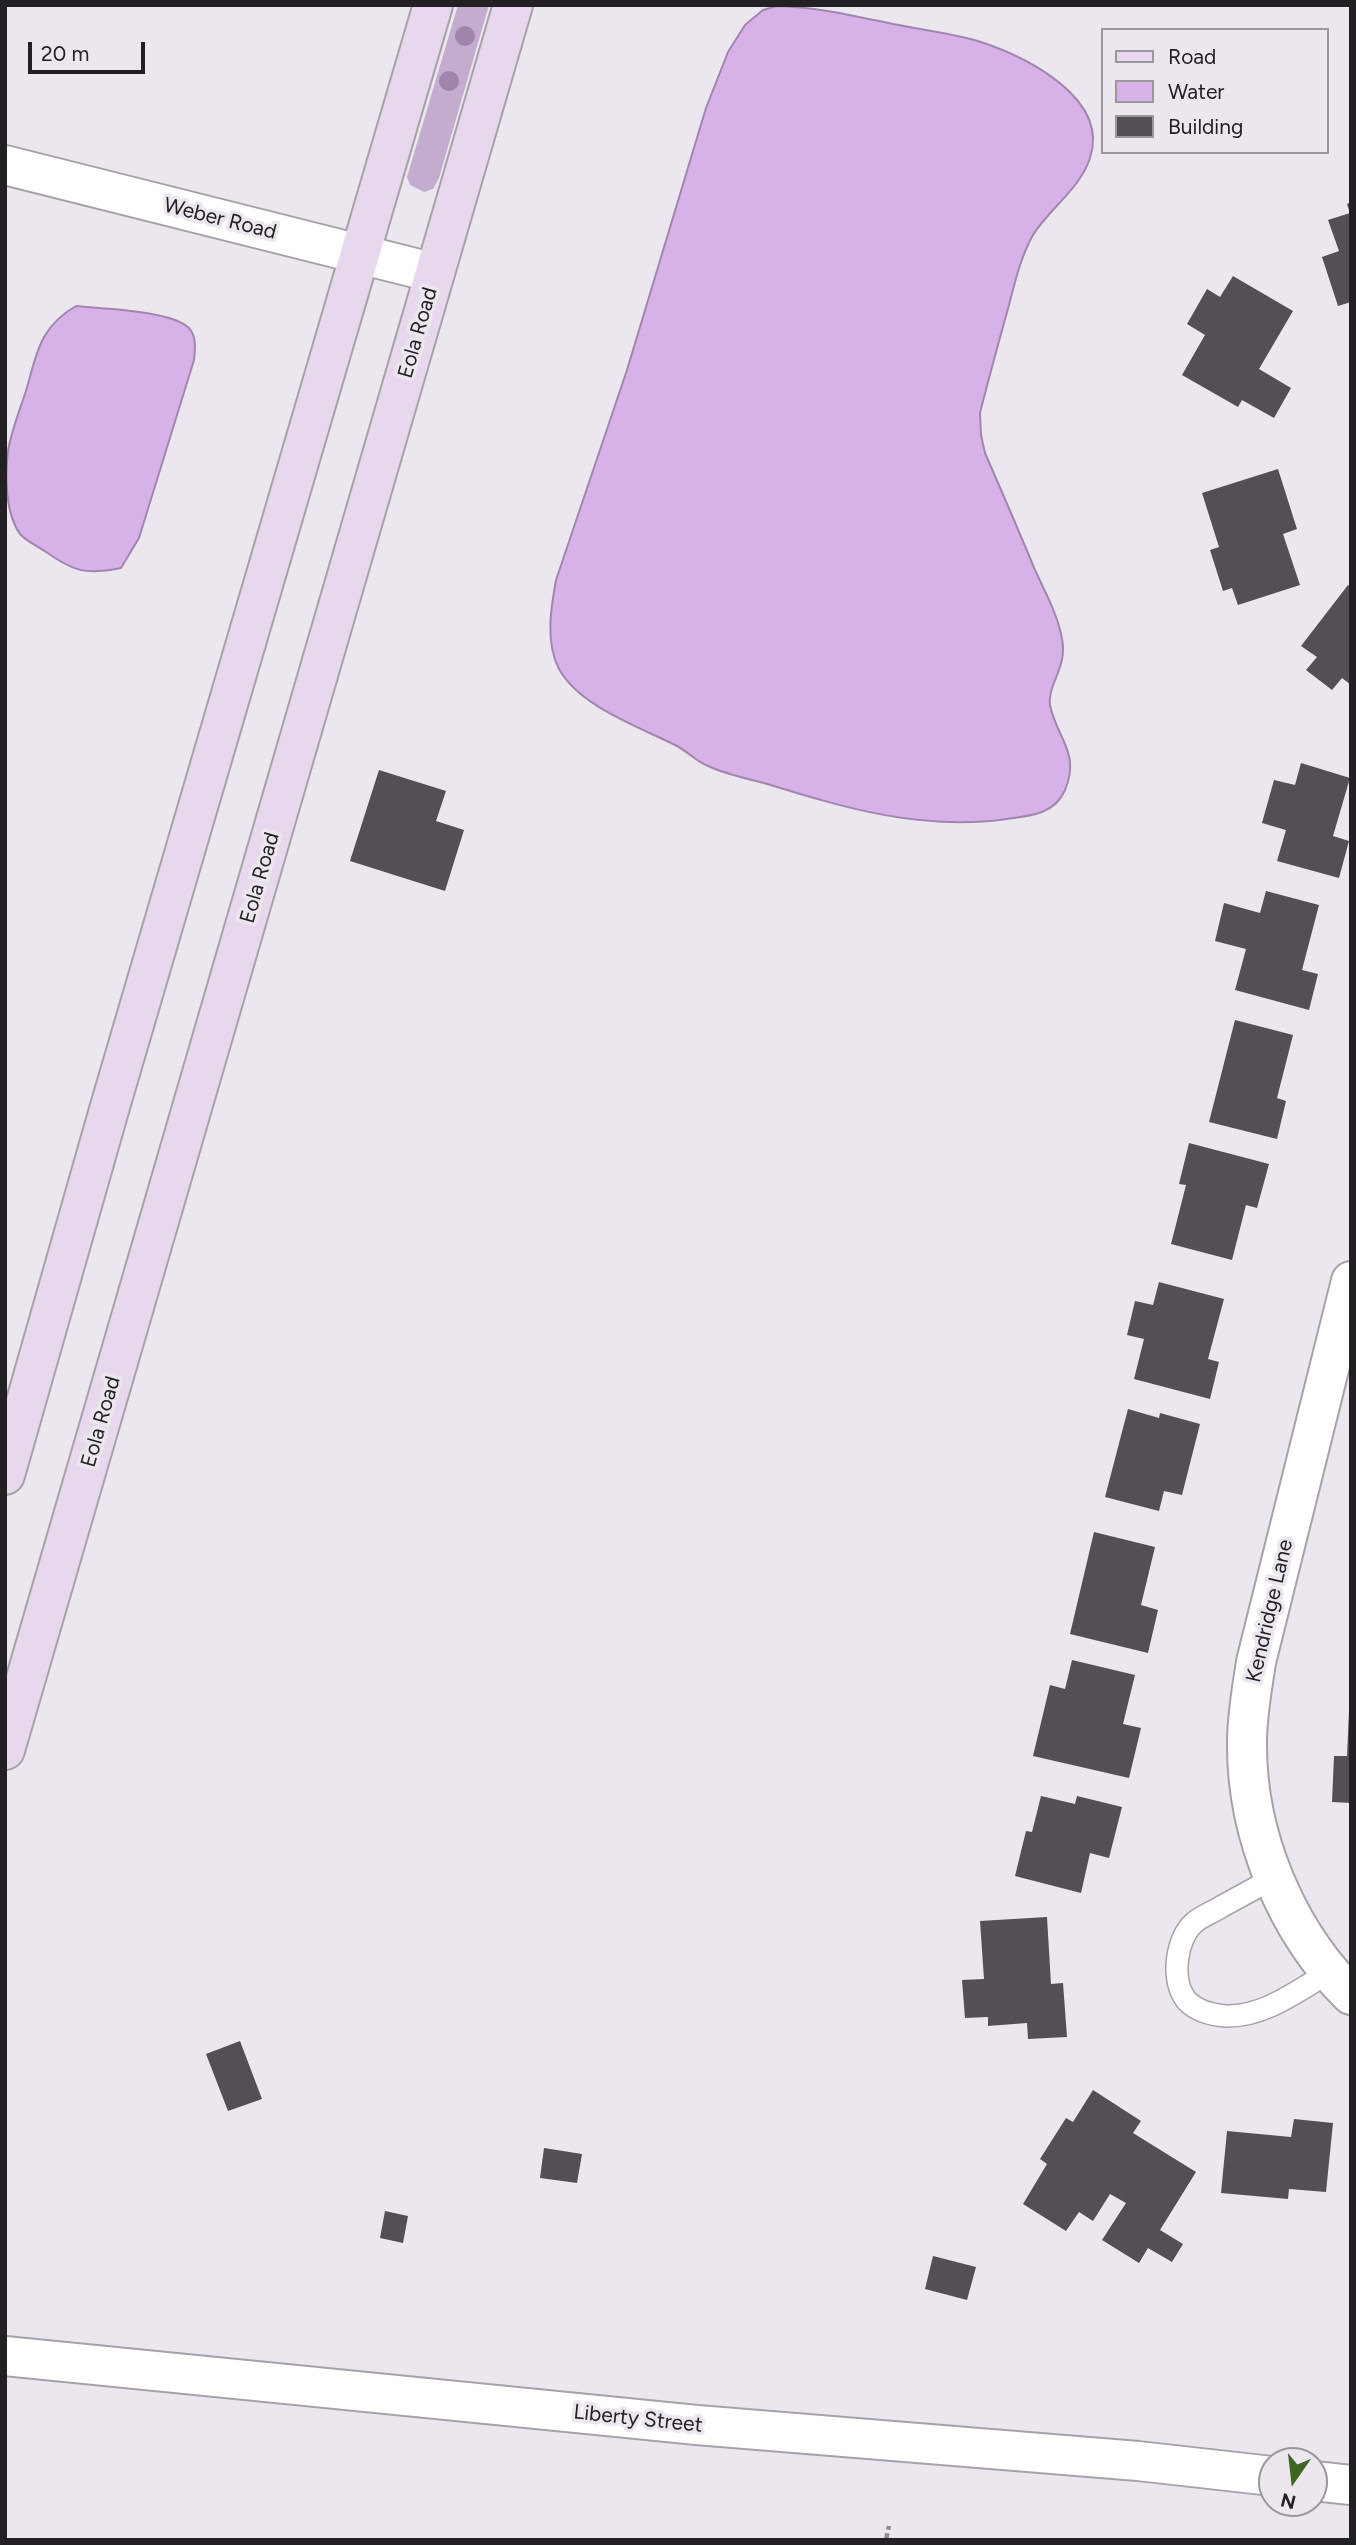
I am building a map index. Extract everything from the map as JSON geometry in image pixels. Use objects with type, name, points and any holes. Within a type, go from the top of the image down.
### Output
[{"type":"main road","points":[[5,1475],[433,5]]},
{"type":"main road","name":"Eola Road","points":[[5,1750],[513,5]]},
{"type":"street","name":"Weber Road","points":[[5,165],[435,273]]},
{"type":"street","name":"Kendridge Lane","points":[[1339,1984],[1298,1928],[1275,1877],[1259,1833],[1251,1793],[1247,1745],[1248,1709],[1256,1662],[1343,1348],[1351,1281]]},
{"type":"street","name":"Liberty Street","points":[[5,2356],[697,2425],[1138,2461],[1258,2474]]},
{"type":"street","points":[[1328,2483],[1351,2485]]},
{"type":"lane","name":"Kendridge Lane","points":[[1275,1877],[1194,1922],[1183,1938],[1179,1954],[1178,1971],[1186,2000],[1199,2010],[1228,2016],[1250,2013],[1339,1984]]},
{"type":"path","points":[[886,2540],[889,2526]]},
{"type":"shaded area","points":[[458,5],[489,5],[439,178],[433,189],[424,192],[410,185],[407,177]]},
{"type":"water","points":[[777,6],[835,12],[981,42],[1041,69],[1076,99],[1088,117],[1093,136],[1090,158],[1072,189],[1033,235],[1025,252],[980,413],[985,453],[1051,604],[1062,639],[1062,658],[1051,690],[1050,705],[1069,755],[1069,777],[1061,798],[1048,809],[1033,815],[975,822],[944,822],[884,815],[728,774],[704,764],[677,746],[596,705],[569,682],[555,659],[550,625],[556,580],[627,370],[706,108],[728,52],[745,25],[763,10]]},
{"type":"water","points":[[76,306],[135,311],[167,317],[189,328],[195,344],[194,360],[139,538],[121,568],[99,571],[73,568],[23,537],[11,516],[7,494],[9,444],[36,355],[46,333],[63,314]]},
{"type":"building","points":[[1351,202],[1351,302],[1338,306],[1322,257],[1339,251],[1328,220],[1350,213],[1347,204]]},
{"type":"building","points":[[1233,276],[1293,311],[1259,369],[1291,388],[1274,418],[1242,400],[1238,407],[1182,375],[1205,335],[1187,324],[1207,289],[1220,297]]},
{"type":"building","points":[[1278,469],[1297,529],[1283,534],[1300,585],[1238,605],[1232,588],[1223,591],[1210,550],[1219,547],[1202,493]]},
{"type":"building","points":[[1348,585],[1351,587],[1351,685],[1342,678],[1332,690],[1306,670],[1317,657],[1301,646]]},
{"type":"building","points":[[1301,763],[1350,778],[1333,836],[1349,841],[1339,878],[1277,861],[1286,830],[1262,823],[1274,780],[1295,785]]},
{"type":"building","points":[[379,770],[446,791],[436,821],[464,830],[445,891],[350,861]]},
{"type":"building","points":[[1266,891],[1319,905],[1302,970],[1318,974],[1309,1010],[1235,990],[1246,949],[1215,941],[1224,903],[1260,913]]},
{"type":"building","points":[[1235,1020],[1293,1035],[1277,1098],[1286,1101],[1277,1139],[1209,1122]]},
{"type":"building","points":[[1189,1143],[1269,1164],[1257,1208],[1246,1205],[1232,1260],[1171,1244],[1186,1185],[1179,1184]]},
{"type":"building","points":[[1159,1282],[1224,1299],[1208,1359],[1219,1362],[1210,1399],[1134,1379],[1144,1339],[1127,1335],[1135,1301],[1153,1305]]},
{"type":"building","points":[[1128,1409],[1159,1418],[1160,1413],[1200,1424],[1182,1495],[1164,1491],[1159,1511],[1105,1497]]},
{"type":"building","points":[[1094,1532],[1155,1547],[1141,1605],[1158,1610],[1148,1653],[1070,1634]]},
{"type":"building","points":[[1072,1660],[1135,1675],[1123,1724],[1141,1728],[1129,1778],[1033,1756],[1050,1685],[1065,1689]]},
{"type":"building","points":[[1349,1711],[1351,1803],[1332,1802],[1334,1756],[1347,1756]]},
{"type":"building","points":[[1041,1796],[1075,1804],[1077,1796],[1122,1807],[1109,1858],[1090,1853],[1081,1893],[1015,1876],[1026,1831],[1032,1832]]},
{"type":"building","points":[[1047,1917],[1051,1984],[1063,1983],[1067,2037],[1028,2039],[1027,2023],[988,2026],[988,2017],[965,2018],[962,1980],[984,1979],[980,1921]]},
{"type":"building","points":[[240,2041],[262,2099],[228,2111],[206,2054]]},
{"type":"building","points":[[1093,2090],[1141,2121],[1133,2133],[1196,2172],[1160,2230],[1183,2244],[1172,2262],[1148,2248],[1139,2263],[1102,2240],[1126,2203],[1110,2194],[1093,2221],[1079,2212],[1066,2231],[1023,2204],[1047,2164],[1040,2159],[1066,2118],[1073,2122]]},
{"type":"building","points":[[1294,2119],[1333,2123],[1326,2192],[1289,2189],[1288,2199],[1221,2193],[1227,2131],[1291,2137]]},
{"type":"building","points":[[544,2148],[582,2154],[577,2183],[540,2178]]},
{"type":"building","points":[[385,2211],[408,2216],[403,2243],[380,2238]]},
{"type":"building","points":[[933,2256],[976,2267],[967,2300],[925,2289]]}]
